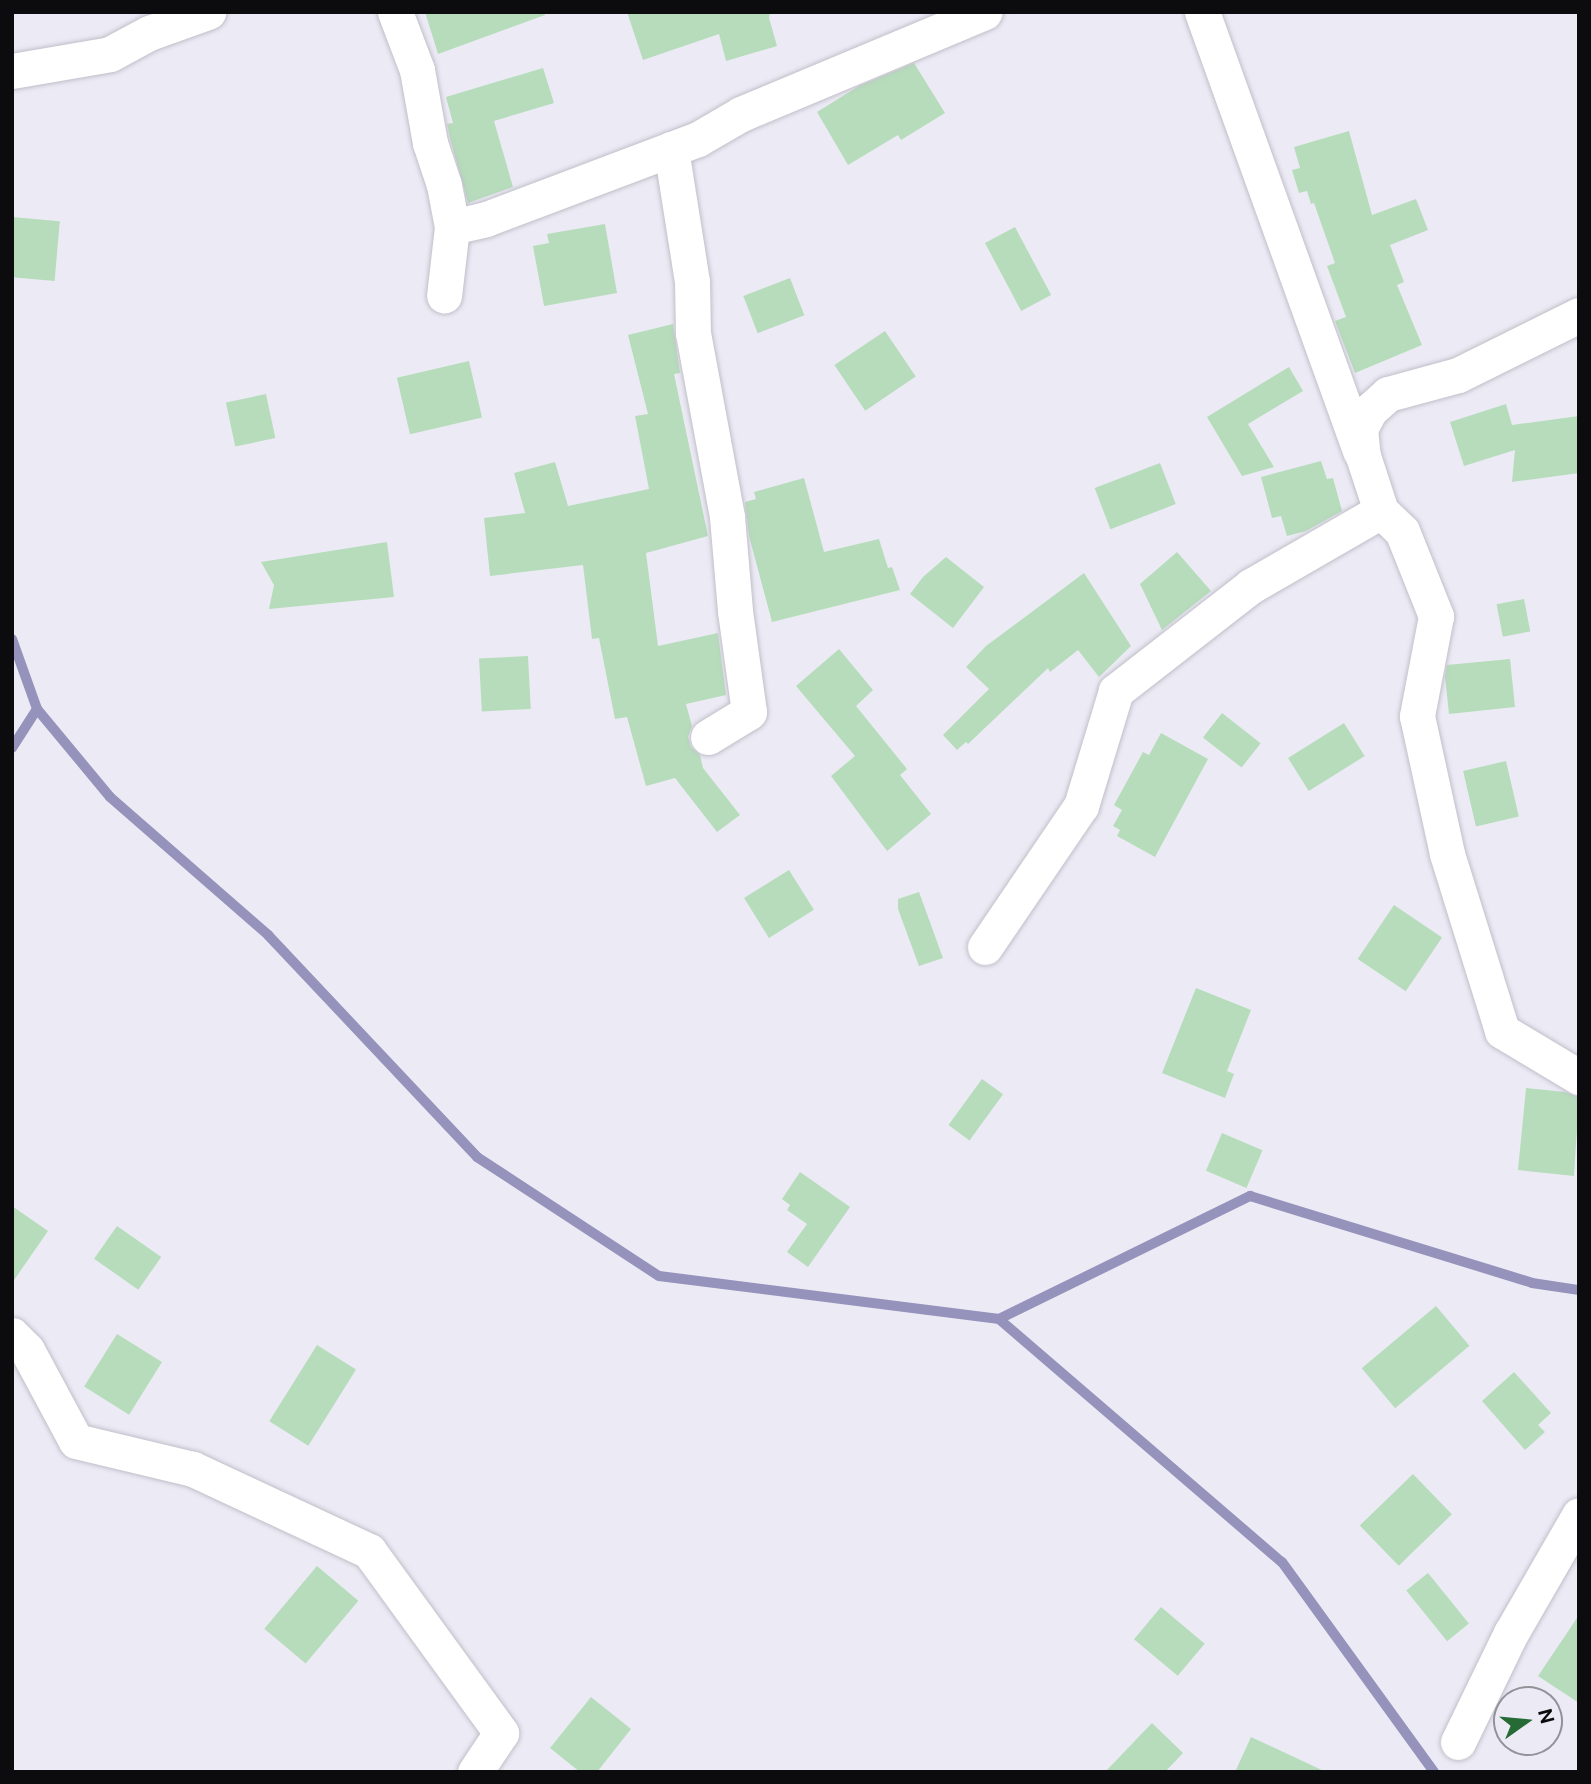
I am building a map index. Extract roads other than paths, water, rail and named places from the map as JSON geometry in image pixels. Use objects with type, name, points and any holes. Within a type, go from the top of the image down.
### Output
[{"type":"street","points":[[12,72],[110,54],[149,33],[208,12]]},
{"type":"street","points":[[395,12],[417,70],[430,143],[444,185],[452,227],[444,296]]},
{"type":"street","points":[[452,227],[486,219],[698,139],[741,114],[985,12]]},
{"type":"street","points":[[1202,12],[1381,511],[1402,531],[1436,616],[1417,716],[1447,854],[1502,1031],[1579,1077]]},
{"type":"street","points":[[671,149],[692,282],[693,332],[727,517],[735,611],[749,712],[708,737]]},
{"type":"street","points":[[1363,456],[1360,429],[1370,410],[1388,394],[1458,376],[1579,315]]},
{"type":"street","points":[[985,947],[1081,806],[1116,691],[1251,586],[1381,511]]},
{"type":"street","points":[[12,1335],[27,1350],[76,1441],[193,1469],[369,1551],[501,1733],[475,1772]]},
{"type":"street","points":[[1458,1742],[1511,1633],[1579,1515]]},
{"type":"waterway","points":[[12,639],[37,709],[12,748]]},
{"type":"waterway","points":[[37,709],[110,797],[268,935],[477,1157],[659,1276],[999,1319],[1282,1562],[1434,1772]]},
{"type":"waterway","points":[[999,1319],[1250,1196],[1532,1283],[1579,1290]]}]
